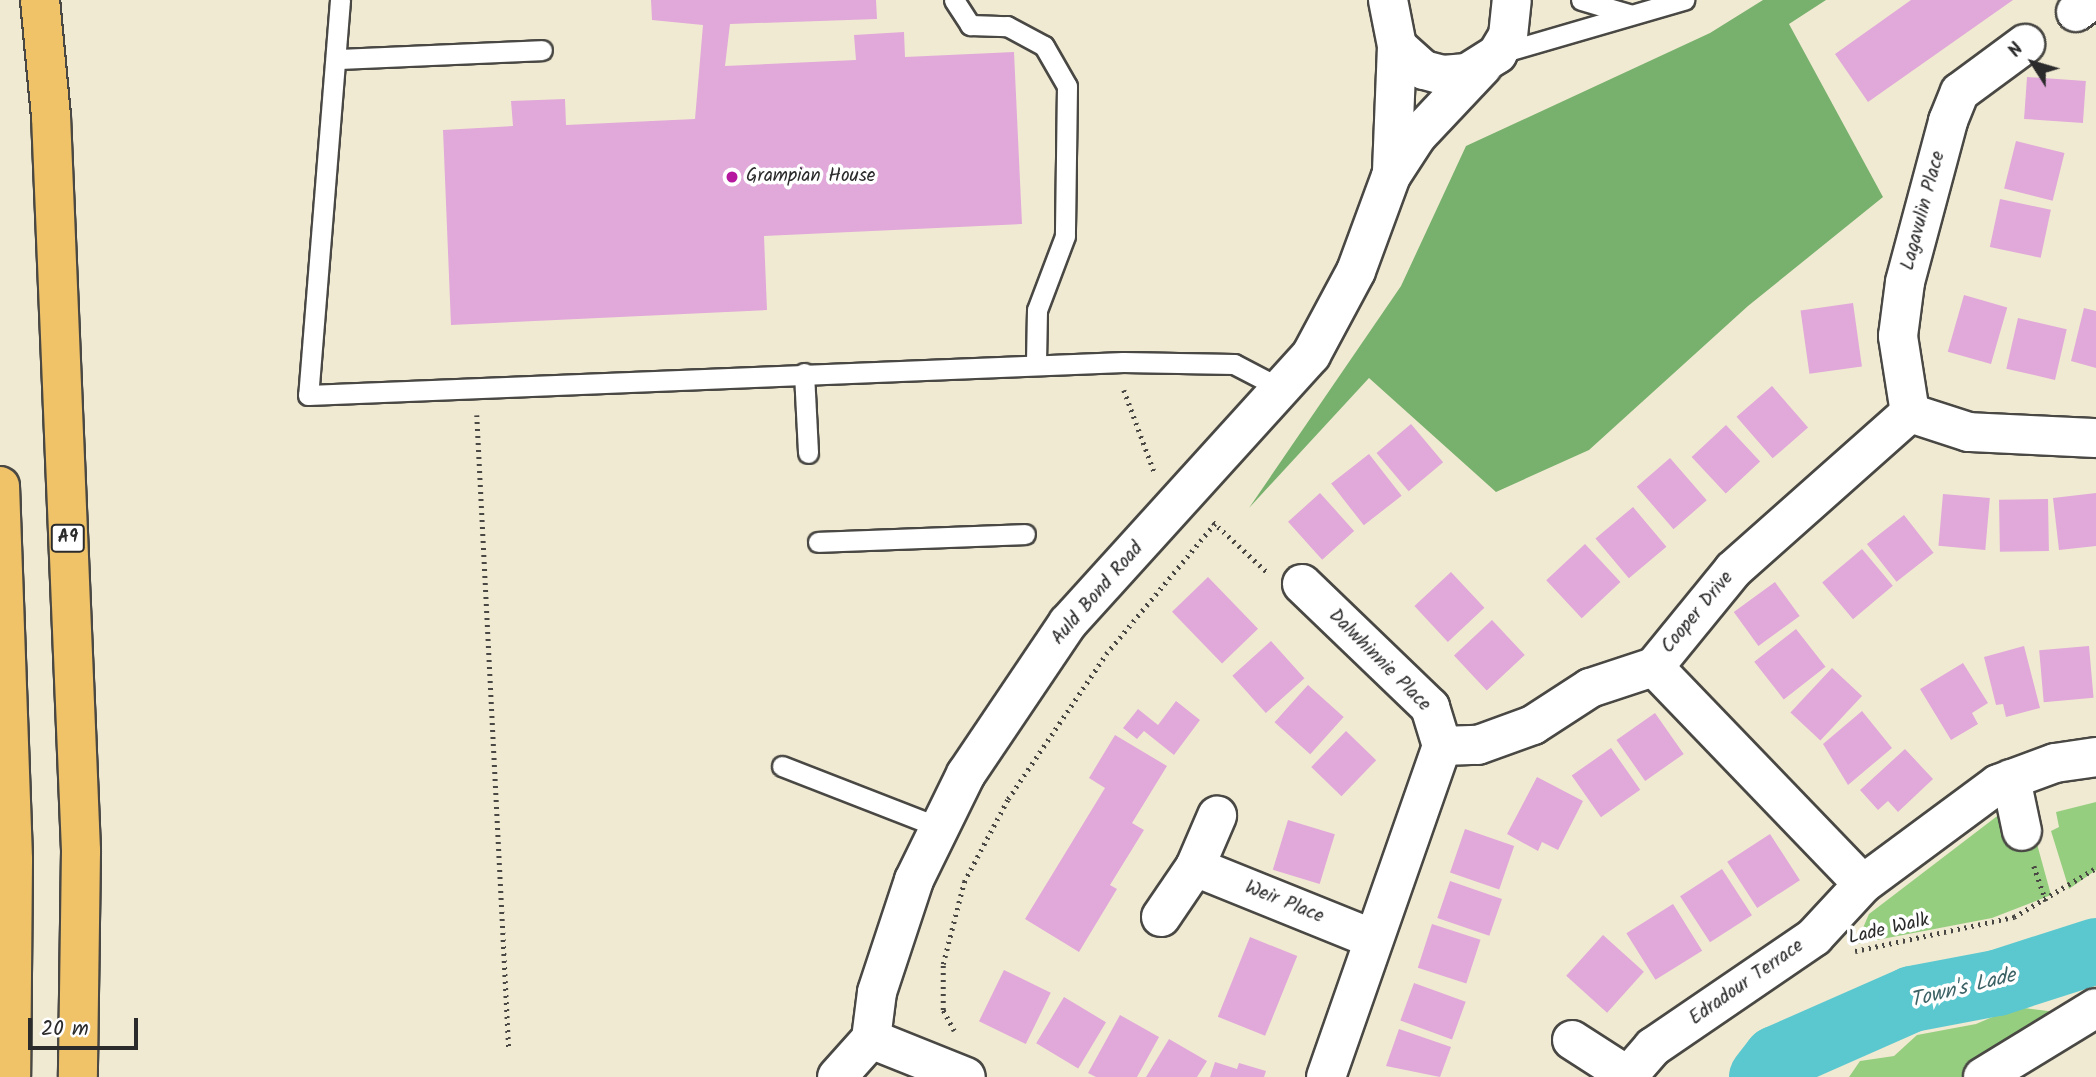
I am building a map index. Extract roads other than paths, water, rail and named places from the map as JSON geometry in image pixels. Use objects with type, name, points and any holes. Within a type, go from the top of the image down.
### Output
[{"type":"highway","name":"A9","points":[[40,0],[52,130],[81,852],[78,1077]]},
{"type":"highway","points":[[0,486],[13,860],[11,1077]]},
{"type":"street","name":"Auld Bond Road","points":[[871,1039],[877,992],[936,826],[1068,623],[1284,390],[1332,323],[1391,176],[1417,136],[1490,60],[1508,36],[1512,0]]},
{"type":"street","name":"Auld Bond Road","points":[[1385,18],[1424,70],[1443,75],[1490,60]]},
{"type":"street","name":"Auld Bond Road","points":[[1385,18],[1391,176]]},
{"type":"street","name":"Lagavulin Place","points":[[1910,413],[1898,336],[1905,282],[1948,121],[1960,92],[2025,44]]},
{"type":"street","points":[[1910,413],[1969,432],[2096,438]]},
{"type":"street","name":"Cooper Drive","points":[[1442,746],[1478,745],[1533,725],[1590,688],[1654,667],[1733,570],[1910,413]]},
{"type":"street","name":"Dalwhinnie Place","points":[[1302,584],[1430,707],[1442,746]]},
{"type":"street","points":[[1654,667],[1863,884]]},
{"type":"street","points":[[1326,1077],[1442,746]]},
{"type":"street","name":"Edradour Terrace","points":[[1572,1040],[1628,1076],[1653,1047],[1814,937],[1863,884],[2011,779],[2096,757]]},
{"type":"street","points":[[2011,779],[2022,831]]},
{"type":"street","points":[[1161,917],[1195,867],[1217,816]]},
{"type":"street","name":"Weir Place","points":[[1195,867],[1373,939]]},
{"type":"street","points":[[1983,1077],[2096,1008]]},
{"type":"street","points":[[836,1077],[871,1039],[958,1073]]},
{"type":"lane","points":[[340,0],[308,395],[1036,363],[1123,362],[1234,364],[1284,390]]},
{"type":"lane","points":[[954,0],[970,25],[1007,26],[1044,46],[1067,86],[1065,236],[1037,310],[1036,363]]},
{"type":"lane","points":[[1581,0],[1629,14]]},
{"type":"lane","points":[[1490,60],[1629,14],[1684,0]]},
{"type":"lane","points":[[337,59],[542,50]]},
{"type":"lane","points":[[804,373],[808,453]]},
{"type":"lane","points":[[818,542],[1026,534]]},
{"type":"lane","points":[[782,766],[936,826]]},
{"type":"waterway","name":"Town's Lade","points":[[1762,1077],[1776,1059],[1912,999],[1997,983],[2096,951]]},
{"type":"place","name":"Grampian House","points":[[732,177]]}]
